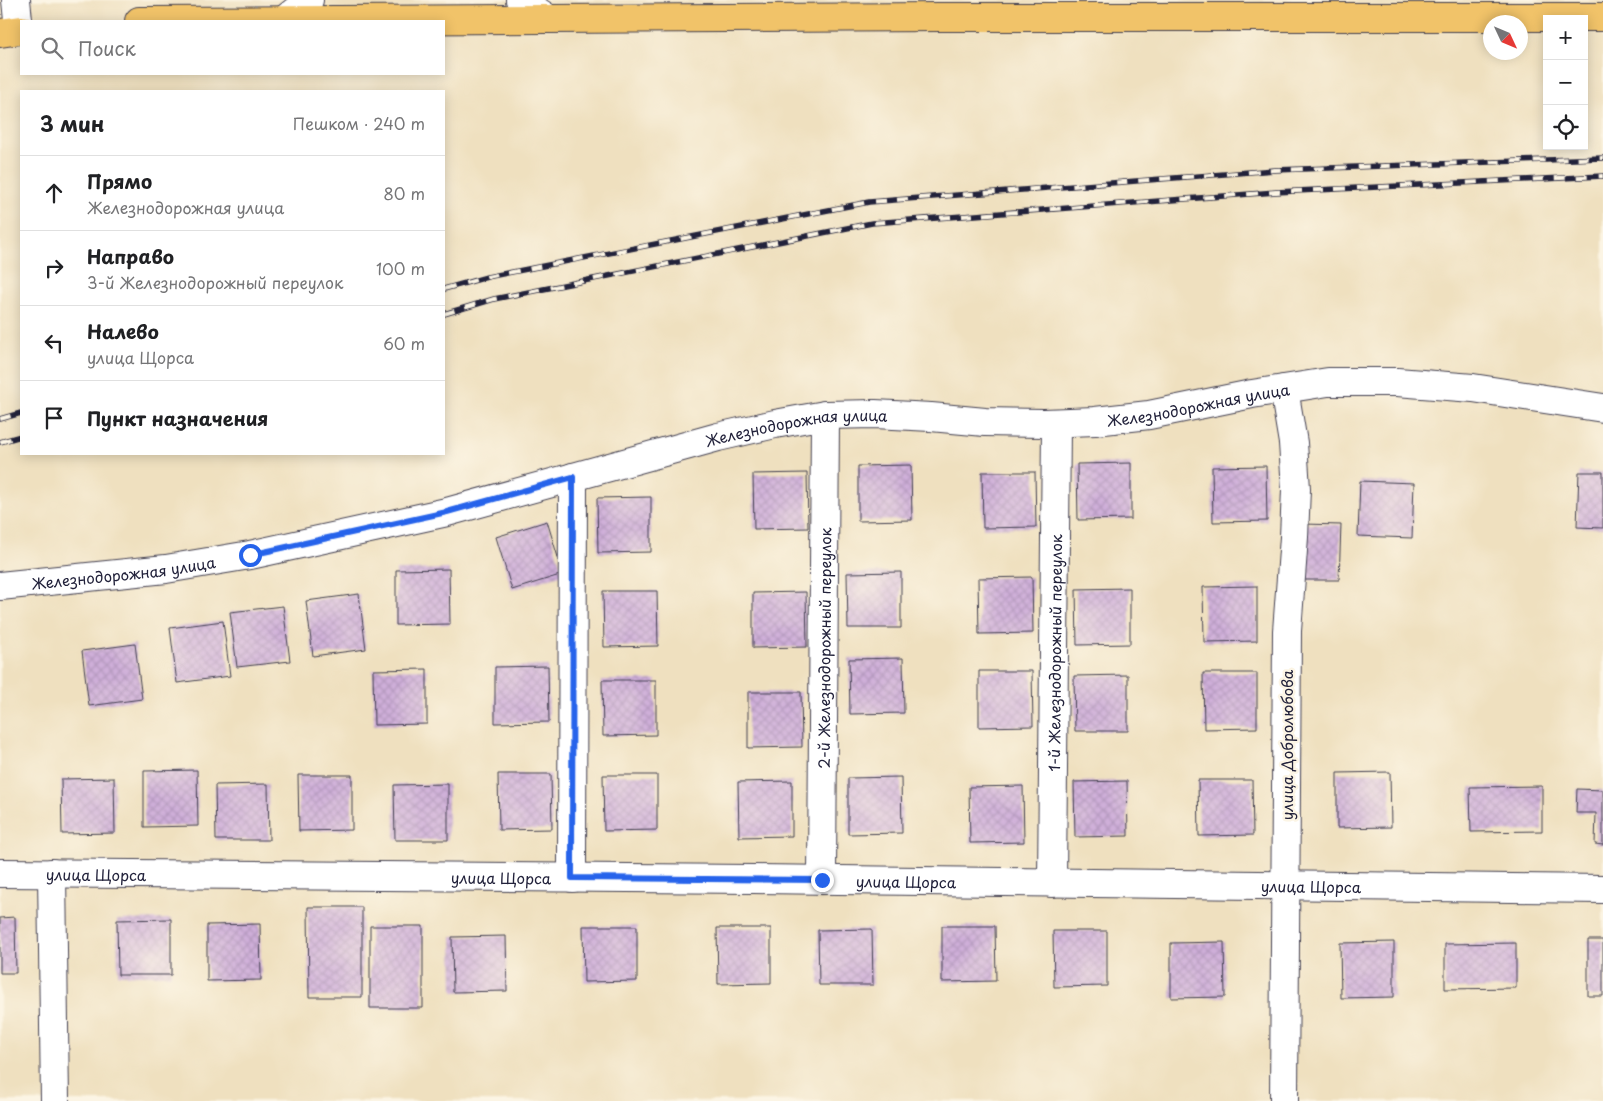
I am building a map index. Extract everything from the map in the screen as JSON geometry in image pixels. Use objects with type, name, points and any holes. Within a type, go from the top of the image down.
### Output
[{"type":"main road","points":[[284,20],[549,19],[926,9],[1407,8],[1603,17]]},
{"type":"street","points":[[13,31],[16,0]]},
{"type":"street","points":[[284,20],[309,0]]},
{"type":"street","points":[[520,0],[549,19]]},
{"type":"street","name":"Железнодорожная улица","points":[[0,586],[166,569],[250,555],[447,512],[718,437],[825,415],[875,414],[984,422],[1095,422],[1328,382],[1397,382],[1473,388],[1603,408]]},
{"type":"street","name":"улица Добролюбова","points":[[1284,389],[1293,443],[1296,489],[1287,631],[1284,1101]]},
{"type":"street","name":"2-й Железнодорожный переулок","points":[[822,880],[825,415]]},
{"type":"street","name":"1-й Железнодорожный переулок","points":[[1052,883],[1056,423]]},
{"type":"street","points":[[572,878],[573,477]]},
{"type":"street","name":"улица Щорса","points":[[0,873],[1603,889]]},
{"type":"street","points":[[52,873],[54,1101]]},
{"type":"building","points":[[1131,463],[1131,519],[1078,520],[1077,464]]},
{"type":"building","points":[[911,465],[912,520],[858,521],[858,466]]},
{"type":"building","points":[[1266,466],[1267,521],[1213,522],[1212,467]]},
{"type":"building","points":[[982,472],[1035,472],[1036,527],[983,528]]},
{"type":"building","points":[[1579,472],[1603,472],[1603,528],[1577,527]]},
{"type":"building","points":[[807,473],[808,528],[754,529],[753,474]]},
{"type":"building","points":[[1360,481],[1414,483],[1412,538],[1358,536]]},
{"type":"building","points":[[651,497],[651,552],[598,553],[597,498]]},
{"type":"building","points":[[547,521],[563,574],[512,590],[496,537]]},
{"type":"building","points":[[1304,524],[1341,525],[1339,580],[1302,580]]},
{"type":"building","points":[[449,569],[450,624],[396,625],[396,570]]},
{"type":"building","points":[[901,572],[901,628],[848,628],[847,573]]},
{"type":"building","points":[[1032,577],[1033,633],[979,634],[978,578]]},
{"type":"building","points":[[1257,586],[1257,641],[1204,642],[1203,587]]},
{"type":"building","points":[[1130,588],[1130,644],[1077,645],[1076,589]]},
{"type":"building","points":[[603,591],[657,591],[658,646],[604,647]]},
{"type":"building","points":[[806,592],[807,647],[753,648],[753,593]]},
{"type":"building","points":[[359,594],[366,649],[313,656],[306,601]]},
{"type":"building","points":[[283,606],[290,661],[237,667],[230,612]]},
{"type":"building","points":[[223,621],[230,676],[177,683],[170,628]]},
{"type":"building","points":[[135,644],[142,699],[89,706],[82,651]]},
{"type":"building","points":[[903,658],[904,713],[850,714],[849,659]]},
{"type":"building","points":[[548,666],[549,722],[495,723],[495,667]]},
{"type":"building","points":[[427,669],[427,724],[374,725],[373,670]]},
{"type":"building","points":[[979,671],[1032,671],[1033,726],[979,727]]},
{"type":"building","points":[[1203,673],[1257,673],[1257,728],[1204,729]]},
{"type":"building","points":[[1128,675],[1128,731],[1075,731],[1074,676]]},
{"type":"building","points":[[602,680],[656,680],[656,735],[603,736]]},
{"type":"building","points":[[748,692],[801,692],[802,747],[748,748]]},
{"type":"building","points":[[197,770],[198,826],[144,827],[144,771]]},
{"type":"building","points":[[1390,772],[1391,827],[1337,828],[1337,773]]},
{"type":"building","points":[[498,774],[551,774],[552,829],[499,830]]},
{"type":"building","points":[[298,775],[352,775],[352,830],[299,831]]},
{"type":"building","points":[[603,775],[657,775],[657,830],[604,831]]},
{"type":"building","points":[[901,777],[902,833],[848,834],[848,778]]},
{"type":"building","points":[[114,778],[115,833],[62,834],[61,779]]},
{"type":"building","points":[[1198,780],[1252,780],[1253,835],[1199,836]]},
{"type":"building","points":[[792,781],[792,836],[739,837],[738,782]]},
{"type":"building","points":[[1127,781],[1128,836],[1075,837],[1074,782]]},
{"type":"building","points":[[268,784],[269,840],[216,840],[215,785]]},
{"type":"building","points":[[448,784],[448,840],[395,840],[394,785]]},
{"type":"building","points":[[1023,786],[1024,842],[970,843],[969,787]]},
{"type":"building","points":[[1542,786],[1542,831],[1471,832],[1470,787]]},
{"type":"building","points":[[1577,789],[1603,790],[1603,845],[1595,844],[1596,813],[1576,813]]},
{"type":"building","points":[[308,907],[362,907],[362,997],[309,997]]},
{"type":"building","points":[[15,917],[16,973],[0,973],[0,918]]},
{"type":"building","points":[[171,919],[171,975],[118,975],[117,920]]},
{"type":"building","points":[[260,924],[261,980],[207,981],[207,925]]},
{"type":"building","points":[[370,926],[423,926],[423,1008],[370,1008]]},
{"type":"building","points":[[583,926],[637,926],[637,981],[584,982]]},
{"type":"building","points":[[942,926],[995,926],[996,981],[942,982]]},
{"type":"building","points":[[717,928],[771,928],[771,983],[718,984]]},
{"type":"building","points":[[872,929],[873,985],[819,985],[818,930]]},
{"type":"building","points":[[1053,931],[1107,931],[1107,986],[1054,987]]},
{"type":"building","points":[[506,936],[507,991],[453,992],[452,937]]},
{"type":"building","points":[[1588,940],[1603,940],[1603,996],[1588,996]]},
{"type":"building","points":[[1224,942],[1225,997],[1171,998],[1171,943]]},
{"type":"building","points":[[1394,942],[1394,997],[1341,998],[1340,943]]},
{"type":"building","points":[[1516,943],[1516,988],[1445,989],[1445,944]]},
{"type":"railway","points":[[445,289],[487,277],[869,202],[1275,170],[1603,158]]},
{"type":"railway","points":[[445,314],[494,299],[872,223],[1276,192],[1603,176]]},
{"type":"railway","points":[[0,419],[20,413]]},
{"type":"railway","points":[[0,442],[20,436]]},
{"type":"route","points":[[250,555],[447,512],[573,477],[572,878],[822,880]]}]
